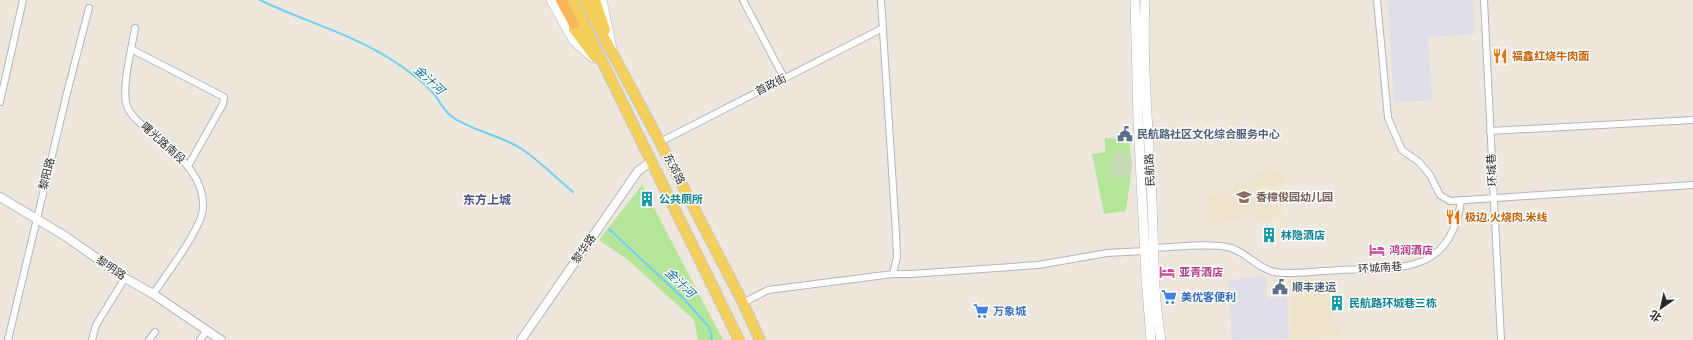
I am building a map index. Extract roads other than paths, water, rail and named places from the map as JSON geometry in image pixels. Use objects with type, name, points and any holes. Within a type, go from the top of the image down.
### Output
[{"type":"highway","points":[[561,0],[574,24]]},
{"type":"main road","points":[[551,0],[574,40],[602,65],[609,76]]},
{"type":"main road","name":"东郊路","points":[[572,0],[739,340]]},
{"type":"main road","name":"东郊路","points":[[584,0],[744,303],[760,340]]},
{"type":"main road","points":[[595,0],[620,69]]},
{"type":"main road","points":[[602,0],[613,51],[620,69]]},
{"type":"main road","name":"民航路","points":[[1135,0],[1138,118],[1151,340]]},
{"type":"main road","name":"民航路","points":[[1144,0],[1154,248],[1158,325],[1161,340]]},
{"type":"main road","points":[[574,24],[574,29],[578,35],[609,76]]},
{"type":"street","points":[[0,102],[23,0]]},
{"type":"street","points":[[743,0],[784,78]]},
{"type":"street","points":[[881,0],[897,257],[892,274]]},
{"type":"street","points":[[1377,0],[1388,118],[1402,150],[1419,162],[1430,175],[1440,195],[1450,201],[1693,185]]},
{"type":"street","name":"环城巷","points":[[1484,0],[1501,340]]},
{"type":"street","name":"黎阳路","points":[[8,340],[36,218],[89,8]]},
{"type":"street","name":"曙光路南段","points":[[135,28],[126,83],[125,98],[127,108],[135,118],[188,166],[199,184],[203,207],[201,220],[153,294]]},
{"type":"street","name":"首政街","points":[[660,142],[883,28]]},
{"type":"street","points":[[131,50],[224,97],[223,104],[188,166]]},
{"type":"street","points":[[1490,131],[1693,120]]},
{"type":"street","name":"黎华路","points":[[521,340],[638,171],[652,161]]},
{"type":"street","name":"黎明路","points":[[0,197],[36,218],[221,340]]},
{"type":"street","name":"环城南巷","points":[[1154,248],[1207,246],[1230,248],[1236,250],[1257,265],[1275,272],[1378,269],[1408,266],[1425,261],[1437,254],[1446,244],[1456,224],[1461,200]]},
{"type":"street","points":[[744,303],[768,290],[892,274],[1038,265],[1107,253],[1145,250]]},
{"type":"street","points":[[92,340],[96,325],[125,278]]},
{"type":"street","points":[[200,340],[207,330]]},
{"type":"street","points":[[149,340],[155,332]]},
{"type":"waterway","name":"金汁河","points":[[260,0],[276,8],[344,35],[392,60],[428,88],[451,116],[467,125],[512,143],[541,164],[573,192]]},
{"type":"waterway","name":"金汁河","points":[[609,229],[684,299],[709,327],[712,337],[710,340]]},
{"type":"place","name":"福鑫红烧牛肉面","points":[[1500,56]]},
{"type":"place","name":"民航路社区文化综合服务中心","points":[[1125,134]]},
{"type":"place","name":"香樟俊园幼儿园","points":[[1244,197]]},
{"type":"place","name":"公共厕所","points":[[647,199]]},
{"type":"place","name":"极边.火烧肉.米线","points":[[1453,217]]},
{"type":"place","name":"林隐酒店","points":[[1269,235]]},
{"type":"place","name":"鸿润酒店","points":[[1377,250]]},
{"type":"place","name":"亚青酒店","points":[[1167,272]]},
{"type":"place","name":"顺丰速运","points":[[1280,287]]},
{"type":"place","name":"美优客便利","points":[[1169,297]]},
{"type":"place","name":"民航路环城巷三栋","points":[[1337,303]]},
{"type":"place","name":"万象城","points":[[981,311]]},
{"type":"district","name":"东方上城","points":[[487,200]]}]
